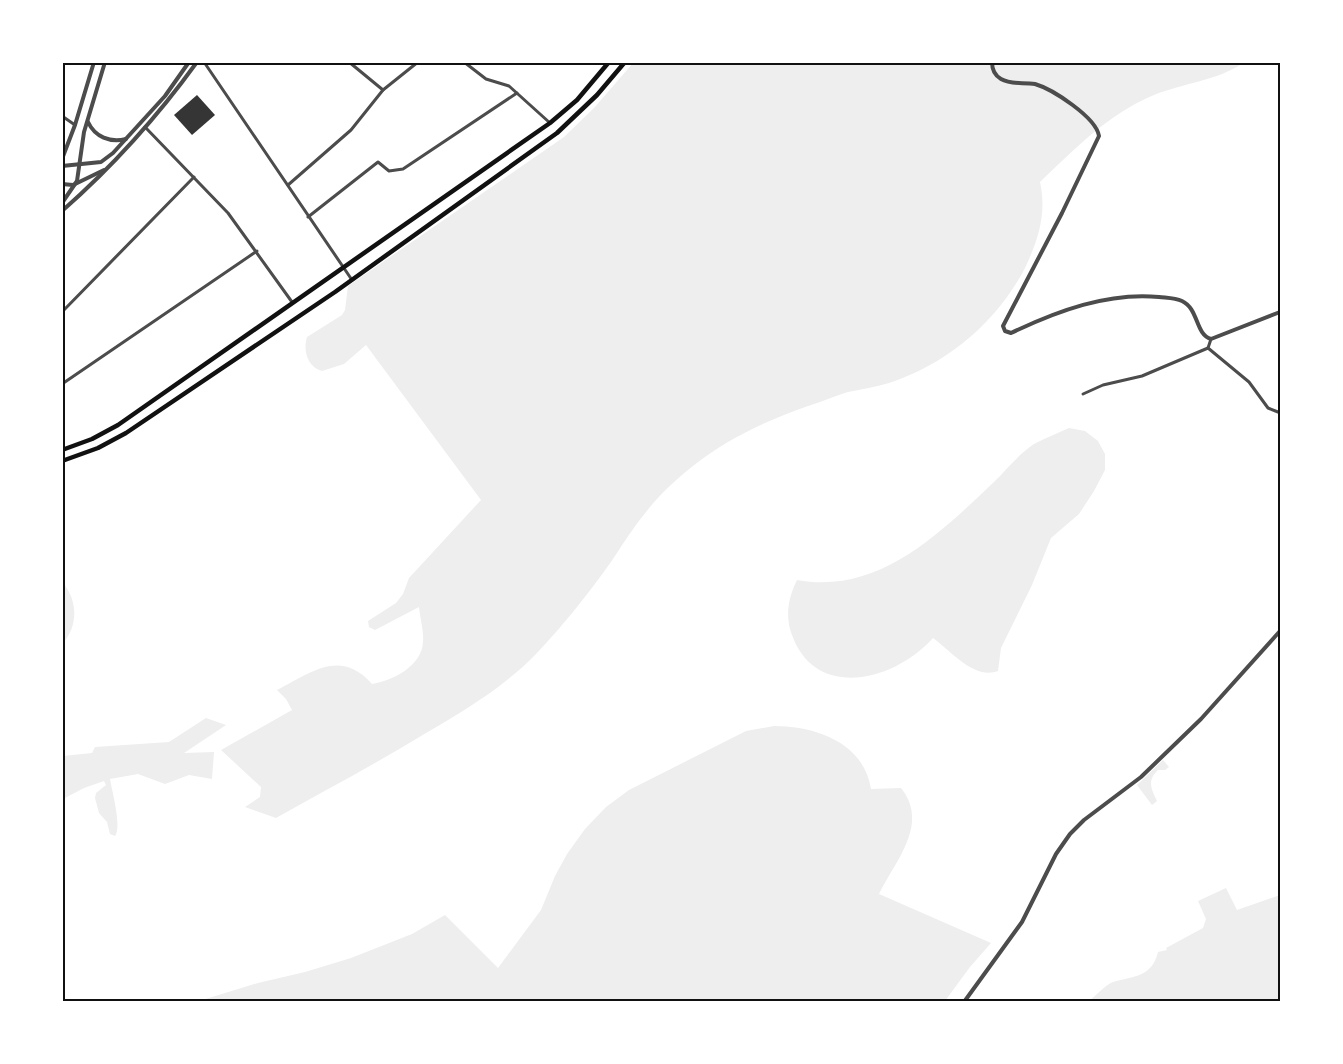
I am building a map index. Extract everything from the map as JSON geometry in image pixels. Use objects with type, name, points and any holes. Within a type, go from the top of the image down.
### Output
[{"type":"main road","points":[[62,450],[92,439],[118,424],[342,266],[550,123],[577,100],[608,62]]},
{"type":"main road","points":[[62,461],[98,448],[126,433],[352,280],[558,133],[597,96],[625,62]]},
{"type":"street","points":[[62,159],[75,125],[94,62]]},
{"type":"street","points":[[62,203],[77,181],[78,165],[88,122],[106,62]]},
{"type":"street","points":[[62,166],[101,162],[113,153],[165,96],[190,62]]},
{"type":"street","points":[[62,211],[106,168],[175,94],[197,62]]},
{"type":"street","points":[[204,62],[352,280]]},
{"type":"street","points":[[350,62],[383,90]]},
{"type":"street","points":[[288,185],[351,130],[383,90],[418,62]]},
{"type":"street","points":[[464,62],[486,79],[509,86],[550,123]]},
{"type":"street","points":[[992,62],[995,74],[1002,80],[1034,84],[1052,91],[1089,118],[1097,128],[1099,136],[1062,213],[1003,326],[1004,331],[1011,333],[1044,318],[1110,299],[1145,296],[1176,299],[1184,302],[1193,310],[1205,336],[1211,339],[1280,312]]},
{"type":"street","points":[[308,217],[378,162],[389,171],[403,168],[517,93]]},
{"type":"street","points":[[62,116],[75,125]]},
{"type":"street","points":[[88,122],[96,134],[105,139],[115,141],[126,139]]},
{"type":"street","points":[[145,127],[228,214],[292,302]]},
{"type":"street","points":[[62,184],[74,186],[106,168]]},
{"type":"street","points":[[62,312],[194,177]]},
{"type":"street","points":[[62,384],[256,252]]},
{"type":"street","points":[[1083,394],[1103,385],[1142,376],[1208,348],[1211,339]]},
{"type":"street","points":[[1208,348],[1249,382],[1268,408],[1278,412]]},
{"type":"street","points":[[964,1002],[1022,922],[1056,854],[1070,834],[1084,820],[1142,777],[1200,719],[1280,631]]},
{"type":"shaded area","points":[[633,63],[1243,63],[1222,74],[1165,91],[1137,103],[1093,133],[1040,182],[1042,216],[1034,247],[1025,268],[1000,306],[985,323],[950,353],[931,365],[889,383],[848,392],[762,424],[706,456],[680,476],[659,497],[567,619],[536,654],[511,677],[470,707],[370,766],[276,818],[245,807],[260,797],[261,787],[221,750],[292,710],[286,699],[277,690],[314,671],[325,667],[348,667],[360,673],[372,684],[397,676],[412,665],[421,651],[423,642],[419,607],[375,630],[369,627],[368,621],[396,603],[403,594],[409,578],[481,500],[366,345],[344,364],[322,371],[313,366],[307,357],[307,337],[342,315],[345,310],[348,286],[564,137],[594,108]]},
{"type":"shaded area","points":[[1069,428],[1085,431],[1098,441],[1105,454],[1105,470],[1079,514],[1051,538],[1032,585],[1001,648],[998,671],[989,673],[972,668],[955,657],[933,638],[917,653],[899,665],[878,673],[858,677],[837,676],[819,670],[803,656],[792,635],[788,614],[791,594],[797,580],[827,582],[855,578],[881,569],[906,556],[952,521],[1029,448]]},
{"type":"shaded area","points":[[63,583],[74,605],[74,621],[63,643]]},
{"type":"shaded area","points":[[206,718],[226,725],[184,753],[214,752],[212,779],[189,775],[165,784],[138,774],[110,779],[117,817],[115,836],[110,834],[107,822],[99,813],[95,798],[96,793],[106,785],[104,781],[84,788],[63,799],[63,756],[92,753],[95,747],[169,742]]},
{"type":"shaded area","points":[[774,726],[806,729],[836,740],[859,760],[867,773],[871,789],[901,788],[909,802],[912,815],[911,829],[901,855],[879,894],[991,943],[970,967],[945,1001],[199,1001],[351,958],[412,934],[445,915],[498,968],[541,910],[555,876],[567,854],[585,829],[606,807],[629,790],[746,731]]},
{"type":"shaded area","points":[[1163,760],[1169,767],[1165,770],[1158,770],[1152,777],[1151,785],[1157,801],[1152,805],[1137,785]]},
{"type":"shaded area","points":[[1226,888],[1237,910],[1280,895],[1280,1001],[1089,1001],[1110,983],[1147,971],[1158,952],[1167,950],[1166,948],[1203,928],[1206,919],[1198,901]]},
{"type":"building","points":[[197,95],[215,115],[192,135],[174,115]]}]
